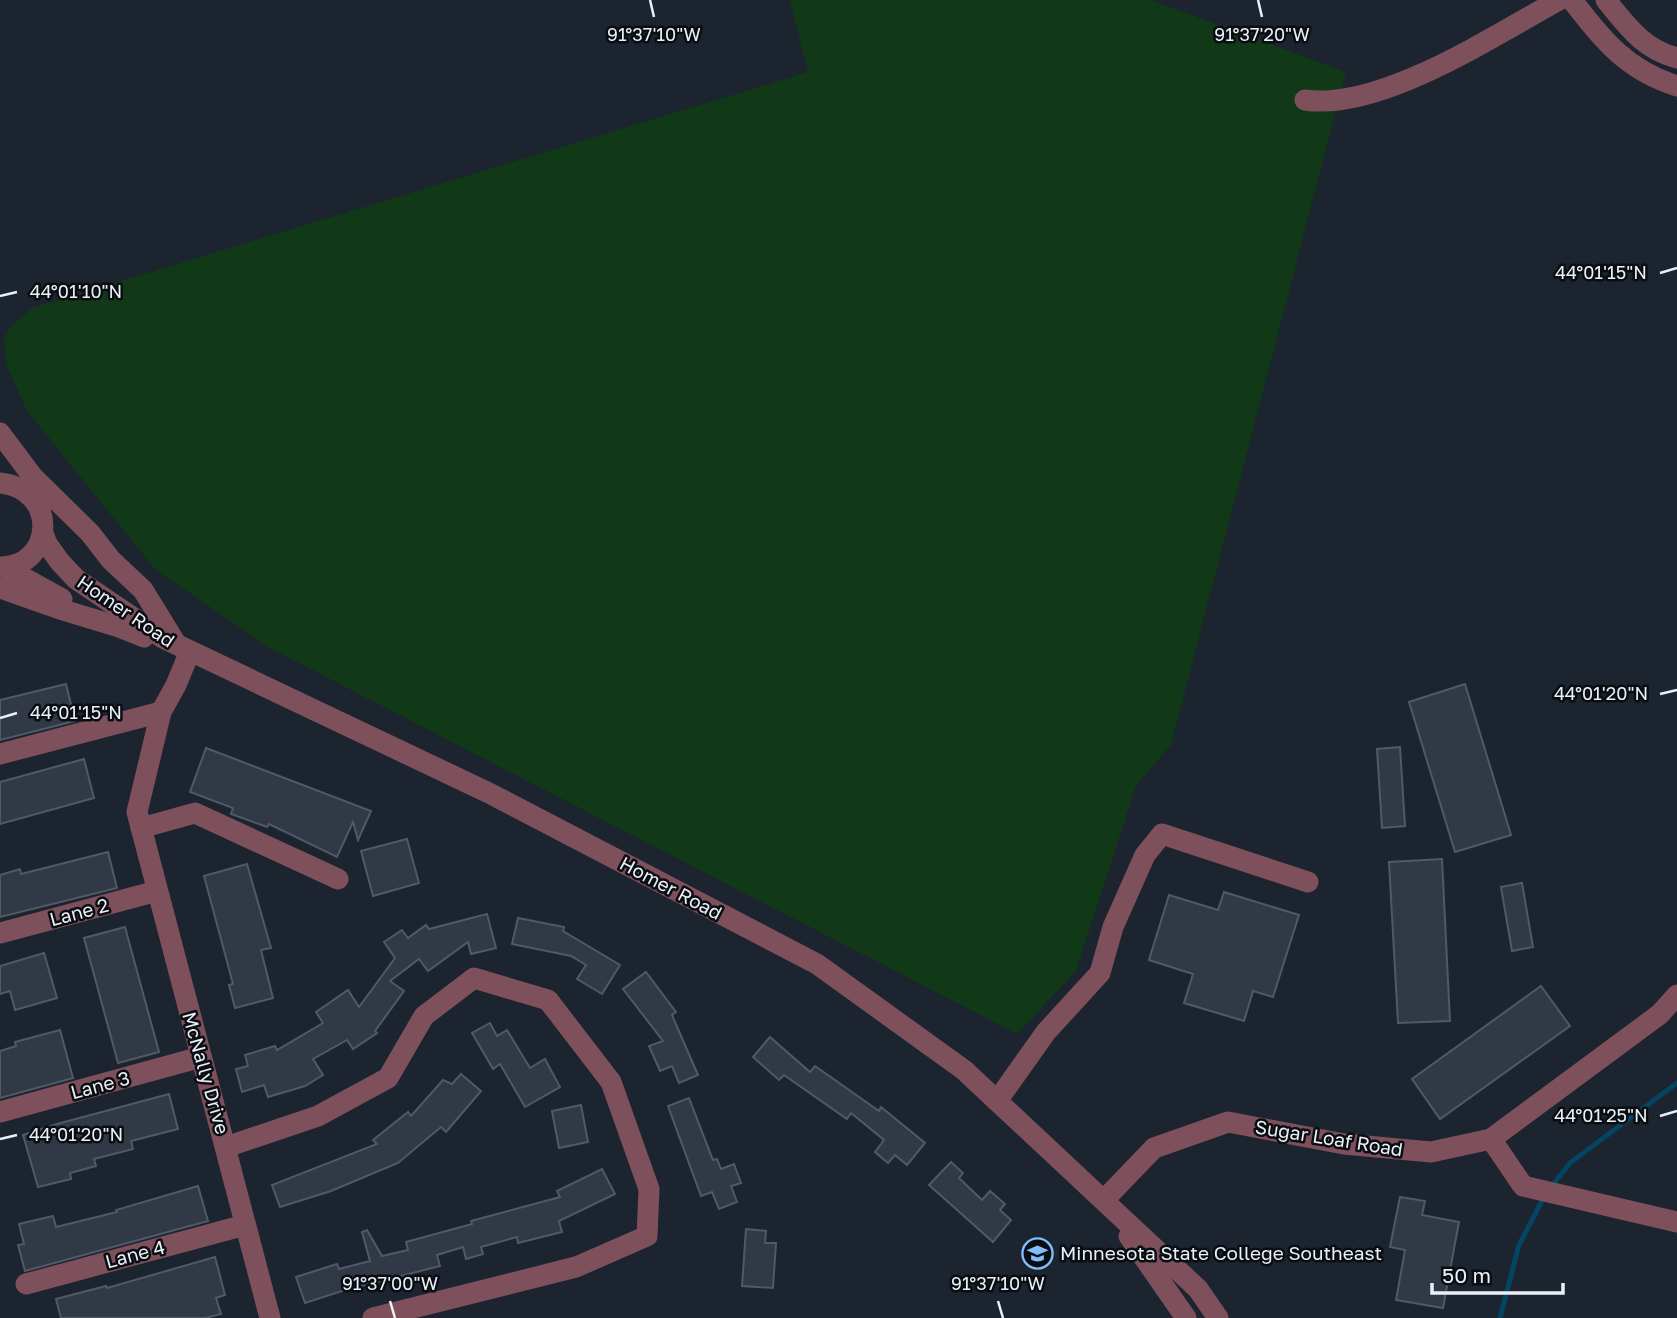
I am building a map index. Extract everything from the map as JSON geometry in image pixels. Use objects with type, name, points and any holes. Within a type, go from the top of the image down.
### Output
[{"type":"street","points":[[1305,100],[1324,103],[1357,98],[1384,89],[1433,68],[1559,0]]},
{"type":"street","points":[[1572,0],[1603,40],[1622,58],[1677,86]]},
{"type":"street","points":[[1606,0],[1636,37],[1649,47],[1677,58]]},
{"type":"street","points":[[0,433],[33,477],[143,590],[184,649]]},
{"type":"street","name":"Homer Road","points":[[0,443],[26,492],[40,510],[47,544],[76,579],[184,649],[489,793],[817,964],[964,1070],[1198,1289],[1218,1318]]},
{"type":"street","points":[[0,484],[14,485],[26,492]]},
{"type":"street","name":"Homer Road","points":[[43,533],[30,556],[2,574],[63,611],[184,649]]},
{"type":"street","name":"McNally Drive","points":[[184,649],[176,685],[161,712],[137,812],[270,1318]]},
{"type":"street","points":[[0,754],[161,712]]},
{"type":"street","points":[[141,828],[195,813],[338,878]]},
{"type":"street","points":[[996,1101],[1045,1032],[1100,974],[1113,927],[1145,855],[1163,834],[1308,882]]},
{"type":"street","name":"Lane 2","points":[[0,933],[157,891]]},
{"type":"street","points":[[226,1147],[318,1116],[388,1078],[424,1016],[474,978],[548,1000],[611,1082],[649,1188],[647,1236],[576,1267],[373,1318]]},
{"type":"street","points":[[1677,995],[1660,1014],[1491,1139],[1523,1186],[1677,1222]]},
{"type":"street","name":"Lane 3","points":[[0,1112],[201,1057]]},
{"type":"street","name":"Sugar Loaf Road","points":[[1104,1200],[1154,1148],[1228,1122],[1344,1144],[1431,1152],[1491,1139]]},
{"type":"street","name":"Homer Road","points":[[1104,1200],[1186,1318]]},
{"type":"street","name":"Lane 4","points":[[26,1284],[245,1225]]},
{"type":"green space","points":[[790,0],[1151,0],[1346,72],[1171,745],[1136,786],[1076,971],[1017,1034],[266,646],[155,569],[27,411],[6,364],[4,338],[11,326],[32,308],[808,72]]},
{"type":"building","points":[[66,684],[75,721],[0,740],[0,700]]},
{"type":"building","points":[[1465,684],[1511,835],[1455,852],[1409,702]]},
{"type":"building","points":[[1400,747],[1405,826],[1382,828],[1377,749]]},
{"type":"building","points":[[206,748],[371,811],[358,840],[353,822],[337,857],[269,824],[267,827],[231,814],[233,808],[190,792]]},
{"type":"building","points":[[84,759],[94,798],[0,824],[0,782]]},
{"type":"building","points":[[407,839],[419,883],[373,896],[361,851]]},
{"type":"building","points":[[108,852],[117,888],[0,917],[0,875],[20,869],[21,874]]},
{"type":"building","points":[[1442,859],[1450,1021],[1398,1023],[1389,862]]},
{"type":"building","points":[[247,864],[271,948],[261,950],[273,998],[235,1008],[229,985],[233,984],[204,876]]},
{"type":"building","points":[[1522,883],[1533,947],[1512,951],[1501,887]]},
{"type":"building","points":[[1224,892],[1299,915],[1273,997],[1253,991],[1244,1021],[1184,1003],[1193,974],[1149,960],[1169,895],[1218,910]]},
{"type":"building","points":[[487,914],[496,948],[471,954],[468,942],[428,971],[419,959],[390,981],[404,991],[375,1031],[377,1033],[353,1049],[347,1040],[313,1059],[323,1075],[305,1086],[268,1097],[264,1085],[242,1092],[236,1069],[248,1066],[245,1055],[275,1046],[277,1050],[323,1023],[316,1012],[348,990],[359,1007],[395,958],[384,942],[402,930],[408,938],[426,925],[429,929]]},
{"type":"building","points":[[518,918],[564,927],[563,931],[620,965],[602,994],[577,979],[586,965],[571,956],[512,944]]},
{"type":"building","points":[[125,927],[159,1052],[118,1063],[84,938]]},
{"type":"building","points":[[44,953],[57,998],[15,1010],[10,991],[0,994],[0,966]]},
{"type":"building","points":[[646,972],[676,1012],[672,1015],[698,1075],[679,1083],[672,1066],[660,1071],[649,1046],[663,1041],[623,989]]},
{"type":"building","points":[[1541,986],[1570,1026],[1440,1119],[1412,1079]]},
{"type":"building","points":[[490,1023],[497,1036],[507,1030],[530,1068],[545,1059],[560,1087],[525,1107],[500,1064],[493,1069],[472,1033]]},
{"type":"building","points":[[60,1030],[73,1078],[0,1098],[0,1051],[16,1046],[15,1042]]},
{"type":"building","points":[[770,1037],[810,1072],[815,1066],[879,1111],[881,1107],[925,1143],[907,1165],[895,1155],[888,1163],[875,1152],[884,1140],[851,1113],[847,1119],[784,1075],[779,1080],[753,1057]]},
{"type":"building","points":[[461,1074],[481,1091],[446,1132],[441,1127],[398,1163],[331,1191],[280,1207],[272,1185],[377,1144],[373,1140],[408,1112],[411,1116],[443,1080],[452,1084]]},
{"type":"building","points":[[169,1094],[178,1129],[131,1141],[133,1149],[94,1159],[96,1166],[70,1173],[71,1179],[38,1187],[23,1135]]},
{"type":"building","points":[[689,1098],[713,1160],[717,1159],[721,1169],[734,1164],[741,1183],[731,1186],[737,1202],[719,1209],[712,1192],[701,1196],[668,1106]]},
{"type":"building","points":[[581,1105],[588,1142],[559,1148],[552,1111]]},
{"type":"building","points":[[951,1162],[963,1173],[959,1178],[982,1200],[990,1191],[1005,1204],[1000,1210],[1011,1220],[993,1242],[929,1185]]},
{"type":"building","points":[[602,1169],[615,1194],[559,1221],[562,1232],[518,1243],[517,1237],[481,1247],[483,1254],[466,1259],[463,1247],[437,1255],[440,1266],[305,1303],[296,1277],[337,1264],[339,1269],[370,1261],[362,1232],[367,1230],[382,1256],[408,1250],[406,1242],[560,1197],[557,1191]]},
{"type":"building","points":[[198,1186],[208,1221],[25,1271],[18,1245],[24,1244],[19,1224],[53,1216],[56,1227],[117,1212],[116,1210]]},
{"type":"building","points":[[1400,1197],[1425,1201],[1422,1215],[1459,1222],[1443,1308],[1396,1300],[1405,1250],[1390,1247]]},
{"type":"building","points":[[746,1229],[766,1231],[765,1243],[776,1243],[773,1288],[742,1286]]},
{"type":"building","points":[[215,1257],[225,1295],[216,1298],[221,1314],[205,1318],[61,1318],[56,1299],[106,1286],[107,1288]]},
{"type":"waterway","points":[[1551,1187],[1570,1163],[1677,1083]]},
{"type":"waterway","points":[[1500,1318],[1519,1245],[1545,1195]]},
{"type":"place","name":"Minnesota State College Southeast","points":[[1037,1253]]}]
